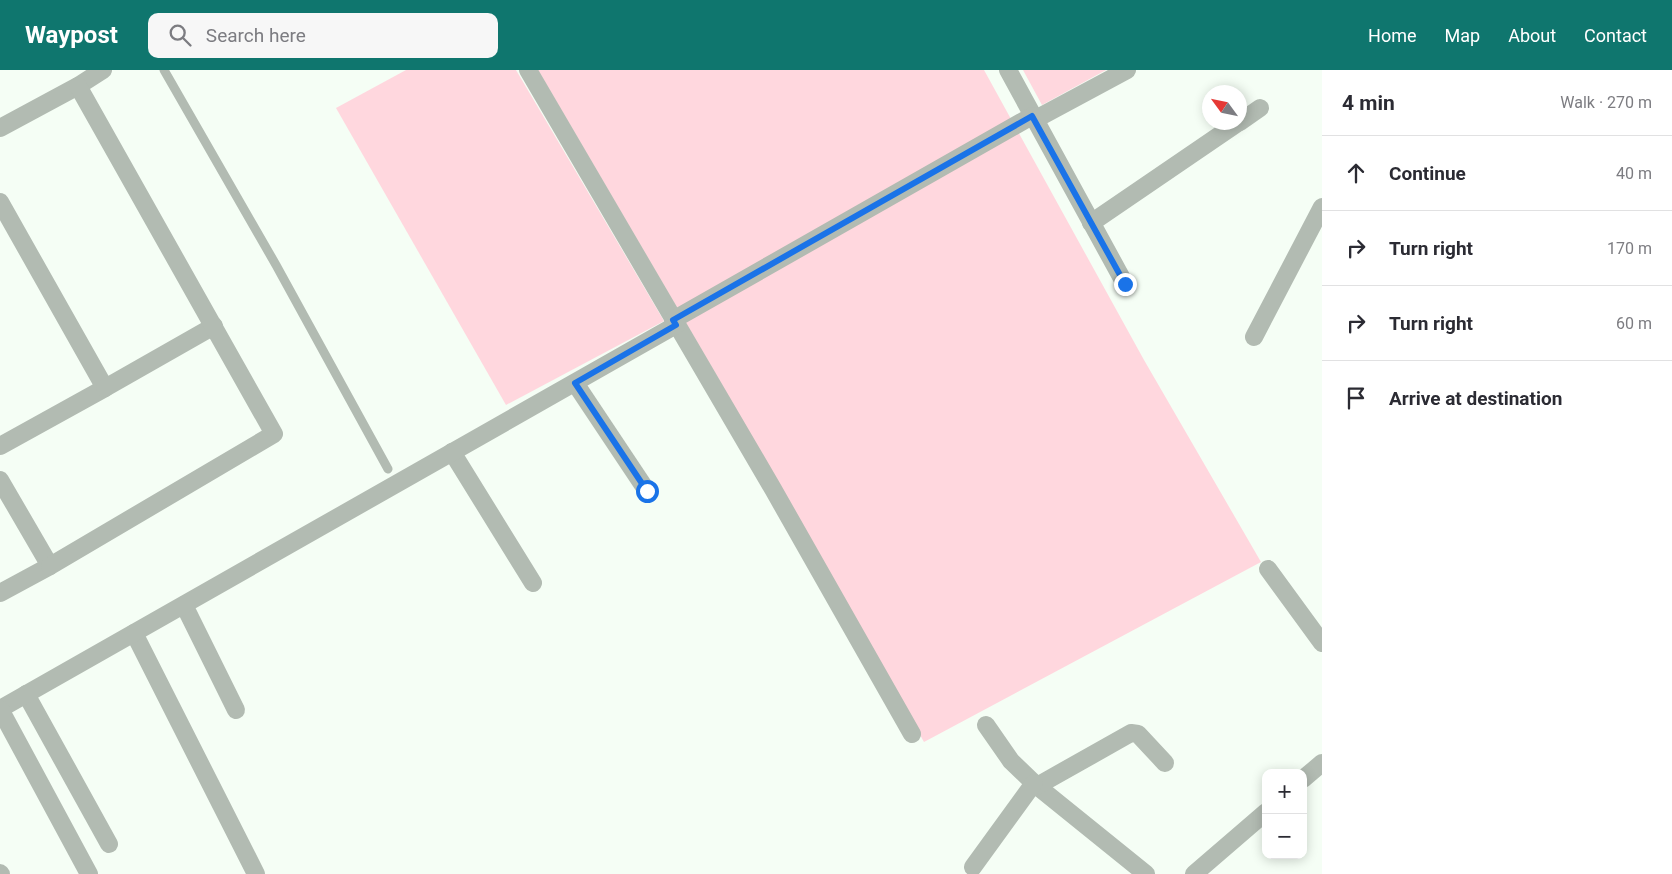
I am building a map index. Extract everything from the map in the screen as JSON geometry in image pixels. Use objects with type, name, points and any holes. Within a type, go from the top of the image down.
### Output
[{"type":"street","points":[[0,128],[78,86],[103,70]]},
{"type":"street","points":[[528,70],[774,489],[912,734]]},
{"type":"street","points":[[1008,70],[1125,284]]},
{"type":"street","points":[[89,874],[0,709],[575,383],[675,323],[1033,118],[1127,70]]},
{"type":"street","points":[[0,593],[50,566],[274,434],[78,86]]},
{"type":"street","points":[[1247,117],[1260,108]]},
{"type":"street","points":[[1091,223],[1227,130]]},
{"type":"street","points":[[0,202],[105,388]]},
{"type":"street","points":[[1254,337],[1322,207]]},
{"type":"street","points":[[0,446],[214,326]]},
{"type":"street","points":[[575,383],[647,491]]},
{"type":"street","points":[[452,452],[533,583]]},
{"type":"street","points":[[0,480],[50,566]]},
{"type":"street","points":[[1268,569],[1322,643]]},
{"type":"street","points":[[184,605],[236,710]]},
{"type":"street","points":[[134,633],[256,874]]},
{"type":"street","points":[[26,694],[108,844]]},
{"type":"street","points":[[986,725],[1011,761],[1036,784],[1146,874]]},
{"type":"street","points":[[973,867],[1036,784],[1131,733],[1138,734],[1166,764]]},
{"type":"street","points":[[1307,776],[1322,763]]},
{"type":"street","points":[[1194,874],[1264,814]]},
{"type":"lane","points":[[164,70],[276,265],[388,469]]},
{"type":"shaded area","points":[[406,70],[516,70],[664,321],[506,405],[336,108]]},
{"type":"shaded area","points":[[538,70],[984,70],[1144,360],[1261,562],[924,742],[721,383]]},
{"type":"shaded area","points":[[1023,70],[1106,70],[1042,105]]},
{"type":"route","points":[[647,491],[575,383],[676,325],[673,320],[1032,116],[1125,284]]}]
